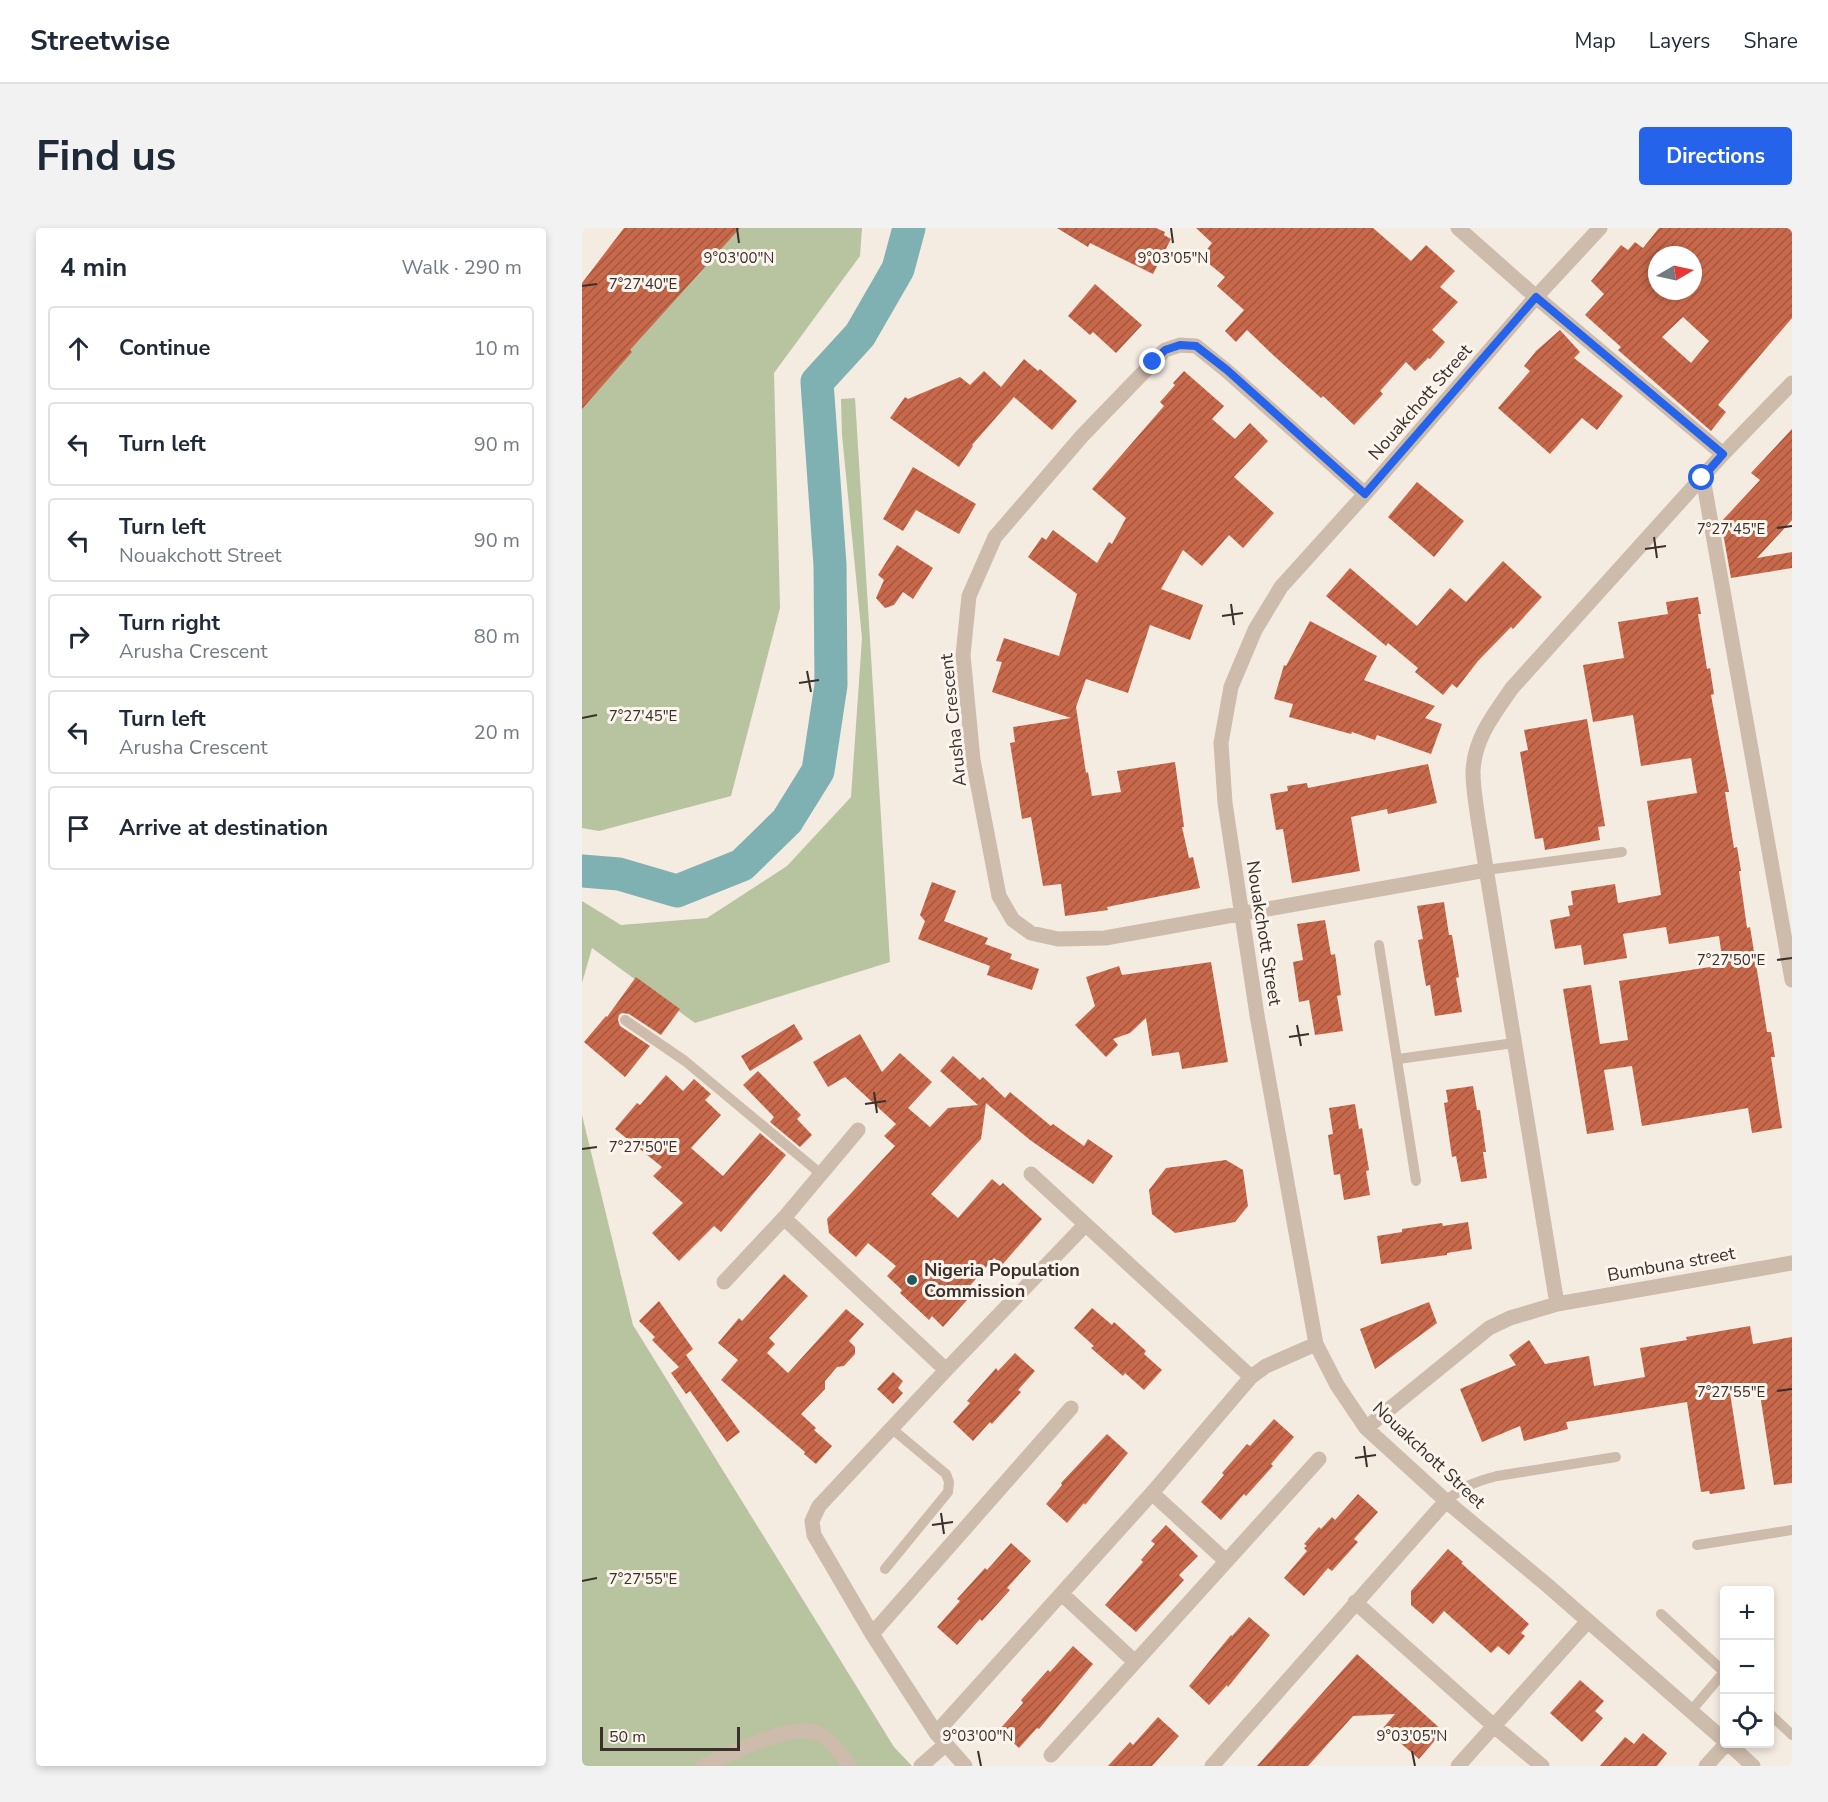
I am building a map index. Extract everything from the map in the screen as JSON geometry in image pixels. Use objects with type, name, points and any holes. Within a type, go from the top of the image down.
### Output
[{"type":"street","points":[[1458,228],[1536,297],[1723,454]]},
{"type":"street","name":"Nouakchott Street","points":[[1600,228],[1536,297],[1281,587],[1255,630],[1231,687],[1221,743],[1225,803],[1257,1015],[1316,1344],[1337,1385],[1366,1428],[1446,1501],[1720,1737]]},
{"type":"street","name":"Arusha Crescent","points":[[1365,494],[1227,370],[1196,346],[1180,345],[1165,350],[1082,436],[995,537],[969,596],[963,655],[973,760],[999,896],[1013,920],[1031,933],[1058,939],[1105,938],[1486,870]]},
{"type":"street","points":[[1557,1304],[1486,870],[1473,772],[1477,748],[1484,729],[1512,688],[1723,454],[1792,383]]},
{"type":"street","points":[[1702,478],[1792,980]]},
{"type":"street","points":[[724,1282],[784,1218],[858,1130]]},
{"type":"street","points":[[1031,1174],[1251,1377]]},
{"type":"street","points":[[784,1218],[946,1370]]},
{"type":"street","points":[[965,1766],[941,1738],[872,1634],[814,1535],[812,1521],[819,1506],[1084,1225]]},
{"type":"street","name":"Bumbuna street","points":[[1366,1428],[1488,1328],[1510,1318],[1557,1304],[1792,1263]]},
{"type":"street","points":[[921,1766],[941,1738],[1062,1594],[1251,1377],[1266,1366],[1316,1344]]},
{"type":"street","points":[[872,1634],[1071,1408]]},
{"type":"street","points":[[1051,1755],[1319,1459]]},
{"type":"street","points":[[1152,1493],[1226,1562]]},
{"type":"street","points":[[1212,1766],[1446,1501]]},
{"type":"street","points":[[1062,1594],[1135,1662]]},
{"type":"street","points":[[1355,1602],[1542,1766]]},
{"type":"street","points":[[1458,1766],[1588,1622]]},
{"type":"street","points":[[703,1766],[783,1733],[800,1730],[816,1733],[828,1740],[849,1766]]},
{"type":"street","points":[[1706,1766],[1721,1748]]},
{"type":"street","name":"Nouakchott Street","points":[[1733,1748],[1753,1766]]},
{"type":"lane","points":[[1486,870],[1622,852]]},
{"type":"lane","points":[[1379,945],[1416,1181]]},
{"type":"lane","points":[[625,1020],[685,1061],[821,1174]]},
{"type":"lane","points":[[1398,1059],[1515,1043]]},
{"type":"lane","points":[[885,1569],[948,1492],[949,1482],[946,1474],[891,1428]]},
{"type":"lane","points":[[1446,1501],[1462,1487],[1497,1476],[1616,1457]]},
{"type":"lane","points":[[1696,1545],[1792,1530]]},
{"type":"lane","points":[[1661,1614],[1720,1668]]},
{"type":"lane","points":[[1691,1710],[1720,1677]]},
{"type":"lane","points":[[1774,1718],[1792,1735]]},
{"type":"green space","points":[[715,228],[862,228],[860,256],[774,373],[780,608],[731,796],[599,831],[582,828],[582,378]]},
{"type":"green space","points":[[855,398],[890,962],[695,1023],[592,948],[582,983],[582,901],[621,925],[707,918],[787,866],[851,797],[862,638],[842,435],[841,399]]},
{"type":"green space","points":[[582,1115],[633,1325],[894,1747],[912,1766],[582,1766]]},
{"type":"building","points":[[624,228],[740,228],[630,350],[632,352],[582,409],[582,283]]},
{"type":"building","points":[[1057,228],[1156,228],[1165,232],[1164,235],[1171,239],[1153,274],[1090,243],[1088,247]]},
{"type":"building","points":[[1196,228],[1373,228],[1411,261],[1426,245],[1455,271],[1440,287],[1458,302],[1432,330],[1445,342],[1415,371],[1406,362],[1380,391],[1383,394],[1354,425],[1247,330],[1236,342],[1225,331],[1244,310],[1217,286],[1225,277],[1201,257],[1212,243]]},
{"type":"building","points":[[1659,228],[1792,228],[1792,318],[1718,405],[1726,412],[1711,431],[1618,350],[1621,347],[1585,315],[1604,294],[1591,281],[1621,245],[1628,250],[1635,242],[1643,248]],"holes":[[[1683,317],[1709,341],[1691,363],[1662,337]]]},
{"type":"building","points":[[1095,284],[1142,325],[1116,353],[1093,332],[1090,335],[1068,316]]},
{"type":"building","points":[[1560,330],[1580,352],[1574,358],[1623,396],[1597,430],[1582,418],[1550,454],[1498,408],[1530,371],[1524,366],[1536,351]]},
{"type":"building","points":[[1024,359],[1038,371],[1040,369],[1077,401],[1052,430],[1014,397],[972,445],[959,467],[890,418],[905,397],[908,399],[960,377],[970,385],[984,371],[1001,387]]},
{"type":"building","points":[[1184,371],[1224,406],[1212,419],[1235,439],[1250,423],[1268,441],[1234,477],[1274,513],[1243,548],[1229,535],[1202,566],[1183,550],[1161,589],[1203,605],[1190,640],[1150,625],[1128,693],[1086,679],[1076,707],[1086,773],[1088,772],[1092,796],[1121,792],[1117,771],[1175,762],[1184,827],[1182,827],[1189,858],[1193,857],[1200,888],[1107,907],[1108,910],[1065,916],[1061,884],[1043,886],[1031,817],[1022,819],[1010,743],[1015,742],[1013,727],[1071,718],[992,692],[1002,662],[996,661],[1004,638],[1059,656],[1077,594],[1028,557],[1042,537],[1046,540],[1053,530],[1097,563],[1109,542],[1112,544],[1126,518],[1092,489],[1164,406],[1160,402]]},
{"type":"building","points":[[1792,429],[1792,520],[1757,558],[1792,552],[1792,568],[1731,578],[1721,522],[1760,480],[1751,473]]},
{"type":"building","points":[[913,467],[976,504],[959,534],[916,510],[903,531],[883,519]]},
{"type":"building","points":[[1417,482],[1464,521],[1434,557],[1388,517]]},
{"type":"building","points":[[897,545],[933,568],[913,599],[903,592],[894,605],[885,608],[876,598],[884,580],[878,575]]},
{"type":"building","points":[[1503,561],[1542,597],[1513,629],[1511,627],[1478,661],[1457,688],[1452,684],[1443,695],[1415,672],[1418,668],[1388,643],[1386,646],[1326,596],[1350,568],[1417,626],[1450,588],[1466,602]]},
{"type":"building","points":[[1698,597],[1701,614],[1698,614],[1707,669],[1710,668],[1714,694],[1711,695],[1729,792],[1725,792],[1734,848],[1737,847],[1741,871],[1739,871],[1747,928],[1750,927],[1767,1032],[1771,1032],[1775,1057],[1771,1057],[1782,1128],[1752,1133],[1748,1108],[1642,1126],[1632,1066],[1604,1070],[1614,1130],[1587,1134],[1563,989],[1591,985],[1600,1044],[1628,1040],[1619,981],[1723,965],[1719,936],[1669,944],[1666,927],[1623,934],[1627,958],[1584,965],[1581,945],[1555,949],[1550,920],[1570,916],[1568,906],[1573,905],[1571,891],[1615,884],[1618,903],[1661,895],[1647,801],[1697,793],[1691,758],[1641,766],[1633,715],[1593,722],[1583,665],[1624,658],[1618,622],[1668,614],[1666,602]]},
{"type":"building","points":[[1310,621],[1377,656],[1364,680],[1435,706],[1425,718],[1442,724],[1431,754],[1377,735],[1375,740],[1289,717],[1293,704],[1274,699],[1284,665],[1286,666]]},
{"type":"building","points":[[1587,719],[1605,826],[1598,827],[1600,840],[1545,850],[1543,838],[1535,839],[1520,752],[1528,750],[1524,730]]},
{"type":"building","points":[[1428,764],[1437,803],[1388,814],[1387,809],[1351,817],[1360,871],[1292,883],[1283,829],[1276,830],[1270,794],[1288,791],[1287,786],[1307,783],[1308,788]]},
{"type":"building","points":[[932,882],[956,891],[944,921],[988,938],[985,944],[1012,954],[1010,959],[1039,969],[1032,990],[987,975],[990,966],[918,939],[925,921],[920,915]]},
{"type":"building","points":[[1444,902],[1459,977],[1456,978],[1462,1012],[1435,1016],[1430,985],[1426,986],[1418,940],[1423,939],[1417,906]]},
{"type":"building","points":[[1325,920],[1331,955],[1335,954],[1341,995],[1337,996],[1343,1031],[1315,1035],[1309,1000],[1299,1002],[1293,962],[1303,960],[1297,924]]},
{"type":"building","points":[[1211,962],[1228,1062],[1182,1069],[1179,1052],[1152,1056],[1146,1018],[1130,1033],[1113,1039],[1118,1045],[1106,1057],[1075,1025],[1095,1006],[1086,977],[1119,966],[1122,975]]},
{"type":"building","points":[[636,977],[680,1009],[661,1035],[629,1014],[619,1015],[620,1026],[650,1046],[625,1077],[584,1042],[607,1017]]},
{"type":"building","points":[[794,1024],[803,1039],[750,1071],[741,1056]]},
{"type":"building","points":[[860,1034],[882,1072],[900,1053],[932,1082],[908,1108],[930,1127],[948,1108],[978,1105],[940,1071],[953,1056],[980,1080],[983,1077],[1005,1098],[1010,1092],[1051,1126],[1053,1124],[1084,1146],[1088,1139],[1113,1156],[1093,1184],[1030,1140],[986,1103],[981,1139],[931,1194],[958,1218],[992,1179],[1000,1186],[1003,1183],[1042,1219],[1002,1265],[994,1258],[962,1295],[967,1300],[943,1327],[932,1316],[929,1320],[900,1293],[902,1290],[887,1276],[896,1266],[868,1243],[856,1257],[829,1233],[827,1219],[895,1146],[884,1136],[896,1124],[845,1077],[828,1087],[813,1062]]},
{"type":"building","points":[[758,1071],[801,1115],[797,1119],[812,1135],[800,1147],[770,1122],[774,1117],[743,1085]]},
{"type":"building","points":[[666,1075],[683,1091],[694,1079],[711,1094],[705,1100],[721,1115],[691,1148],[723,1176],[760,1133],[786,1155],[721,1232],[714,1226],[679,1261],[652,1233],[683,1203],[653,1176],[662,1167],[615,1129],[637,1103],[640,1105]]},
{"type":"building","points":[[1473,1086],[1477,1110],[1480,1110],[1487,1178],[1461,1182],[1456,1156],[1452,1157],[1444,1103],[1448,1102],[1446,1090]]},
{"type":"building","points":[[1355,1104],[1359,1129],[1362,1128],[1369,1170],[1366,1171],[1370,1195],[1344,1200],[1340,1174],[1334,1175],[1328,1135],[1333,1134],[1329,1108]]},
{"type":"building","points":[[1226,1160],[1243,1170],[1248,1206],[1235,1222],[1175,1233],[1152,1214],[1149,1190],[1166,1168]]},
{"type":"building","points":[[1468,1222],[1472,1249],[1447,1253],[1447,1255],[1381,1264],[1377,1236],[1402,1232],[1402,1229]]},
{"type":"building","points":[[784,1274],[808,1296],[769,1338],[775,1344],[767,1353],[788,1373],[846,1309],[864,1324],[849,1341],[855,1347],[855,1354],[844,1366],[837,1367],[825,1381],[825,1389],[801,1414],[832,1446],[816,1464],[721,1380],[738,1360],[718,1343],[739,1318],[742,1321]]},
{"type":"building","points":[[659,1301],[693,1349],[686,1355],[740,1432],[727,1442],[690,1391],[686,1394],[671,1373],[679,1367],[652,1340],[655,1337],[639,1321]]},
{"type":"building","points":[[1429,1302],[1437,1323],[1375,1369],[1360,1329]]},
{"type":"building","points":[[1092,1308],[1112,1325],[1114,1322],[1146,1351],[1144,1354],[1162,1370],[1144,1390],[1125,1373],[1123,1376],[1091,1348],[1094,1346],[1074,1328]]},
{"type":"building","points":[[1750,1326],[1753,1344],[1792,1337],[1792,1483],[1774,1485],[1759,1388],[1730,1393],[1745,1489],[1710,1494],[1709,1491],[1701,1492],[1687,1402],[1566,1422],[1568,1429],[1524,1441],[1520,1426],[1482,1442],[1460,1389],[1516,1365],[1509,1355],[1529,1340],[1545,1364],[1589,1356],[1594,1386],[1645,1377],[1640,1348]]},
{"type":"building","points":[[1015,1353],[1035,1371],[1018,1390],[1021,1392],[973,1441],[953,1422],[970,1403],[967,1401],[996,1368],[998,1371]]},
{"type":"building","points":[[893,1372],[903,1381],[898,1388],[903,1393],[893,1404],[877,1389]]},
{"type":"building","points":[[1274,1419],[1294,1437],[1271,1464],[1273,1466],[1221,1520],[1201,1502],[1247,1444],[1250,1446]]},
{"type":"building","points":[[1107,1434],[1128,1453],[1067,1523],[1046,1504],[1062,1485],[1061,1483]]},
{"type":"building","points":[[1358,1494],[1378,1512],[1354,1539],[1358,1542],[1332,1571],[1328,1568],[1304,1596],[1284,1578],[1307,1551],[1304,1548],[1307,1546],[1304,1544],[1319,1527],[1321,1529],[1332,1517],[1335,1520]]},
{"type":"building","points":[[1166,1525],[1198,1556],[1179,1575],[1184,1580],[1136,1632],[1105,1605],[1143,1562],[1141,1560],[1155,1544],[1151,1541]]},
{"type":"building","points":[[1011,1543],[1031,1561],[1007,1588],[1010,1590],[957,1645],[937,1627],[960,1601],[957,1599]]},
{"type":"building","points":[[1448,1549],[1529,1624],[1521,1633],[1525,1636],[1509,1655],[1498,1646],[1491,1653],[1444,1611],[1433,1624],[1411,1605],[1411,1591]]},
{"type":"building","points":[[1249,1617],[1270,1635],[1228,1687],[1227,1685],[1209,1705],[1189,1686]]},
{"type":"building","points":[[1073,1646],[1093,1664],[1039,1729],[1037,1728],[1019,1748],[999,1730],[1023,1703],[1021,1700]]},
{"type":"building","points":[[1357,1654],[1443,1731],[1419,1759],[1383,1728],[1395,1714],[1353,1716],[1308,1766],[1257,1766]]},
{"type":"building","points":[[1580,1680],[1604,1701],[1595,1711],[1603,1718],[1582,1742],[1550,1713]]},
{"type":"building","points":[[1158,1717],[1179,1736],[1152,1766],[1108,1766],[1130,1742],[1133,1745]]},
{"type":"building","points":[[1643,1733],[1667,1753],[1657,1766],[1600,1766],[1625,1737],[1634,1744]]},
{"type":"waterway","points":[[582,871],[619,874],[677,891],[742,865],[787,821],[818,771],[831,685],[830,565],[817,382],[860,335],[898,269],[909,228]]},
{"type":"place","name":"Nigeria Population Commission","points":[[912,1280]]},
{"type":"route","points":[[1153,362],[1165,350],[1180,345],[1196,346],[1227,370],[1365,494],[1536,297],[1723,454],[1702,478]]}]
